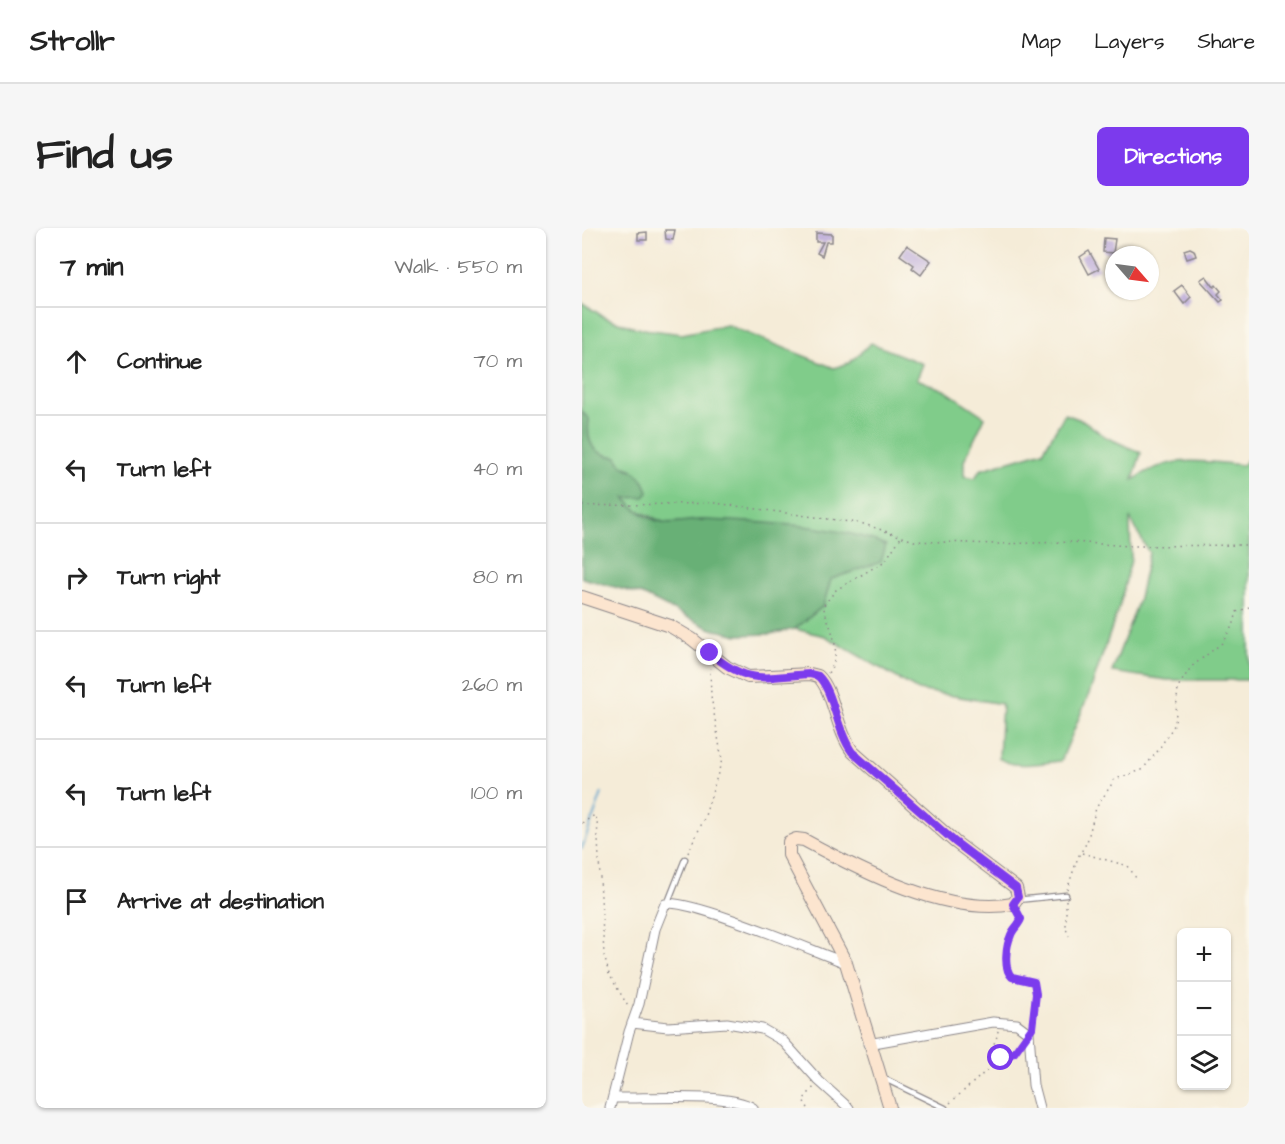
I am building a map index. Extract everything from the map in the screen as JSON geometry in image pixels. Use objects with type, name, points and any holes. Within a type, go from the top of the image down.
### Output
[{"type":"main road","points":[[582,597],[670,626],[727,667],[747,677],[810,674],[823,680],[841,734],[852,752],[955,842],[1012,884],[1018,894],[1015,902],[980,907],[945,900],[862,872],[804,840],[796,839],[789,842],[789,855],[846,963],[868,1044],[890,1108]]},
{"type":"street","points":[[753,1108],[737,1101],[714,1099],[611,1103],[634,1019],[654,929],[663,907],[668,902],[717,915],[846,963]]},
{"type":"street","points":[[634,1019],[668,1027],[747,1024],[776,1035],[819,1081],[849,1108]]},
{"type":"street","points":[[868,1044],[996,1022],[1017,1024],[1029,1032],[1034,1085],[1039,1108]]},
{"type":"lane","points":[[668,902],[685,859]]},
{"type":"lane","points":[[1015,902],[1066,895]]},
{"type":"lane","points":[[879,1077],[946,1108]]},
{"type":"path","points":[[582,506],[715,503],[864,524],[914,541],[984,544],[1070,542],[1130,546],[1249,545]]},
{"type":"path","points":[[823,680],[832,668],[837,654],[833,633],[823,606],[836,590],[885,561],[901,536]]},
{"type":"path","points":[[1078,857],[1087,842],[1096,808],[1115,779],[1143,770],[1172,731],[1175,724],[1178,687],[1185,675],[1222,643],[1234,623],[1237,612],[1249,607]]},
{"type":"path","points":[[685,859],[704,819],[722,760],[711,696],[710,653]]},
{"type":"path","points":[[582,823],[595,815],[597,820],[603,956],[609,974],[634,1019]]},
{"type":"path","points":[[1082,853],[1128,866],[1138,881]]},
{"type":"path","points":[[946,1108],[992,1062],[1011,1055],[1029,1032],[1036,986],[1034,982],[1012,977],[1008,972],[1007,945],[1011,933],[1021,919],[1015,902]]},
{"type":"path","points":[[992,1062],[991,1048],[999,1033],[996,1022]]},
{"type":"path","points":[[808,1108],[803,1100],[819,1081]]},
{"type":"green space","points":[[582,303],[604,317],[636,328],[682,334],[727,325],[834,368],[849,363],[871,343],[923,364],[917,379],[946,391],[985,417],[964,461],[964,476],[975,478],[980,470],[1043,451],[1065,414],[1084,421],[1106,437],[1141,453],[1133,480],[1160,466],[1173,463],[1199,461],[1242,465],[1249,458],[1249,680],[1167,680],[1112,672],[1138,602],[1149,553],[1130,518],[1131,560],[1120,604],[1089,694],[1061,761],[1038,764],[1005,762],[999,758],[1002,704],[918,690],[825,636],[795,629],[823,606],[831,579],[861,569],[820,530],[705,520],[665,523],[635,509],[625,497],[632,495],[632,469],[622,466],[617,457],[608,456],[592,446],[588,427],[589,419],[582,412]]},
{"type":"green space","points":[[582,412],[589,419],[588,427],[592,446],[608,456],[617,457],[622,466],[636,473],[644,483],[648,492],[644,497],[625,498],[647,516],[668,523],[699,520],[821,528],[886,545],[881,562],[831,579],[823,606],[795,629],[770,634],[738,635],[711,629],[643,595],[582,578]]},
{"type":"building","points":[[665,230],[675,230],[673,240],[666,239]]},
{"type":"building","points":[[647,232],[647,240],[638,240],[638,233]]},
{"type":"building","points":[[816,233],[832,234],[832,242],[826,242],[822,256],[817,253],[823,242],[816,242]]},
{"type":"building","points":[[1104,238],[1115,239],[1114,246],[1105,246],[1105,252],[1103,252]]},
{"type":"building","points":[[907,245],[931,261],[921,275],[912,268],[914,265],[900,255]]},
{"type":"building","points":[[1190,248],[1194,250],[1196,256],[1187,259],[1184,250]]},
{"type":"building","points":[[1089,251],[1099,269],[1089,274],[1080,257]]},
{"type":"building","points":[[1206,276],[1214,287],[1216,285],[1221,291],[1218,294],[1223,300],[1220,302],[1200,280]]},
{"type":"building","points":[[1182,285],[1191,297],[1184,304],[1174,291]]},
{"type":"waterway","points":[[582,848],[602,793]]},
{"type":"route","points":[[710,653],[736,673],[747,677],[810,674],[818,676],[823,680],[841,734],[852,752],[955,842],[1016,888],[1018,897],[1013,904],[1021,919],[1011,933],[1006,949],[1008,972],[1009,976],[1034,982],[1036,999],[1032,1028],[1022,1038],[1014,1053],[1001,1058]]}]
